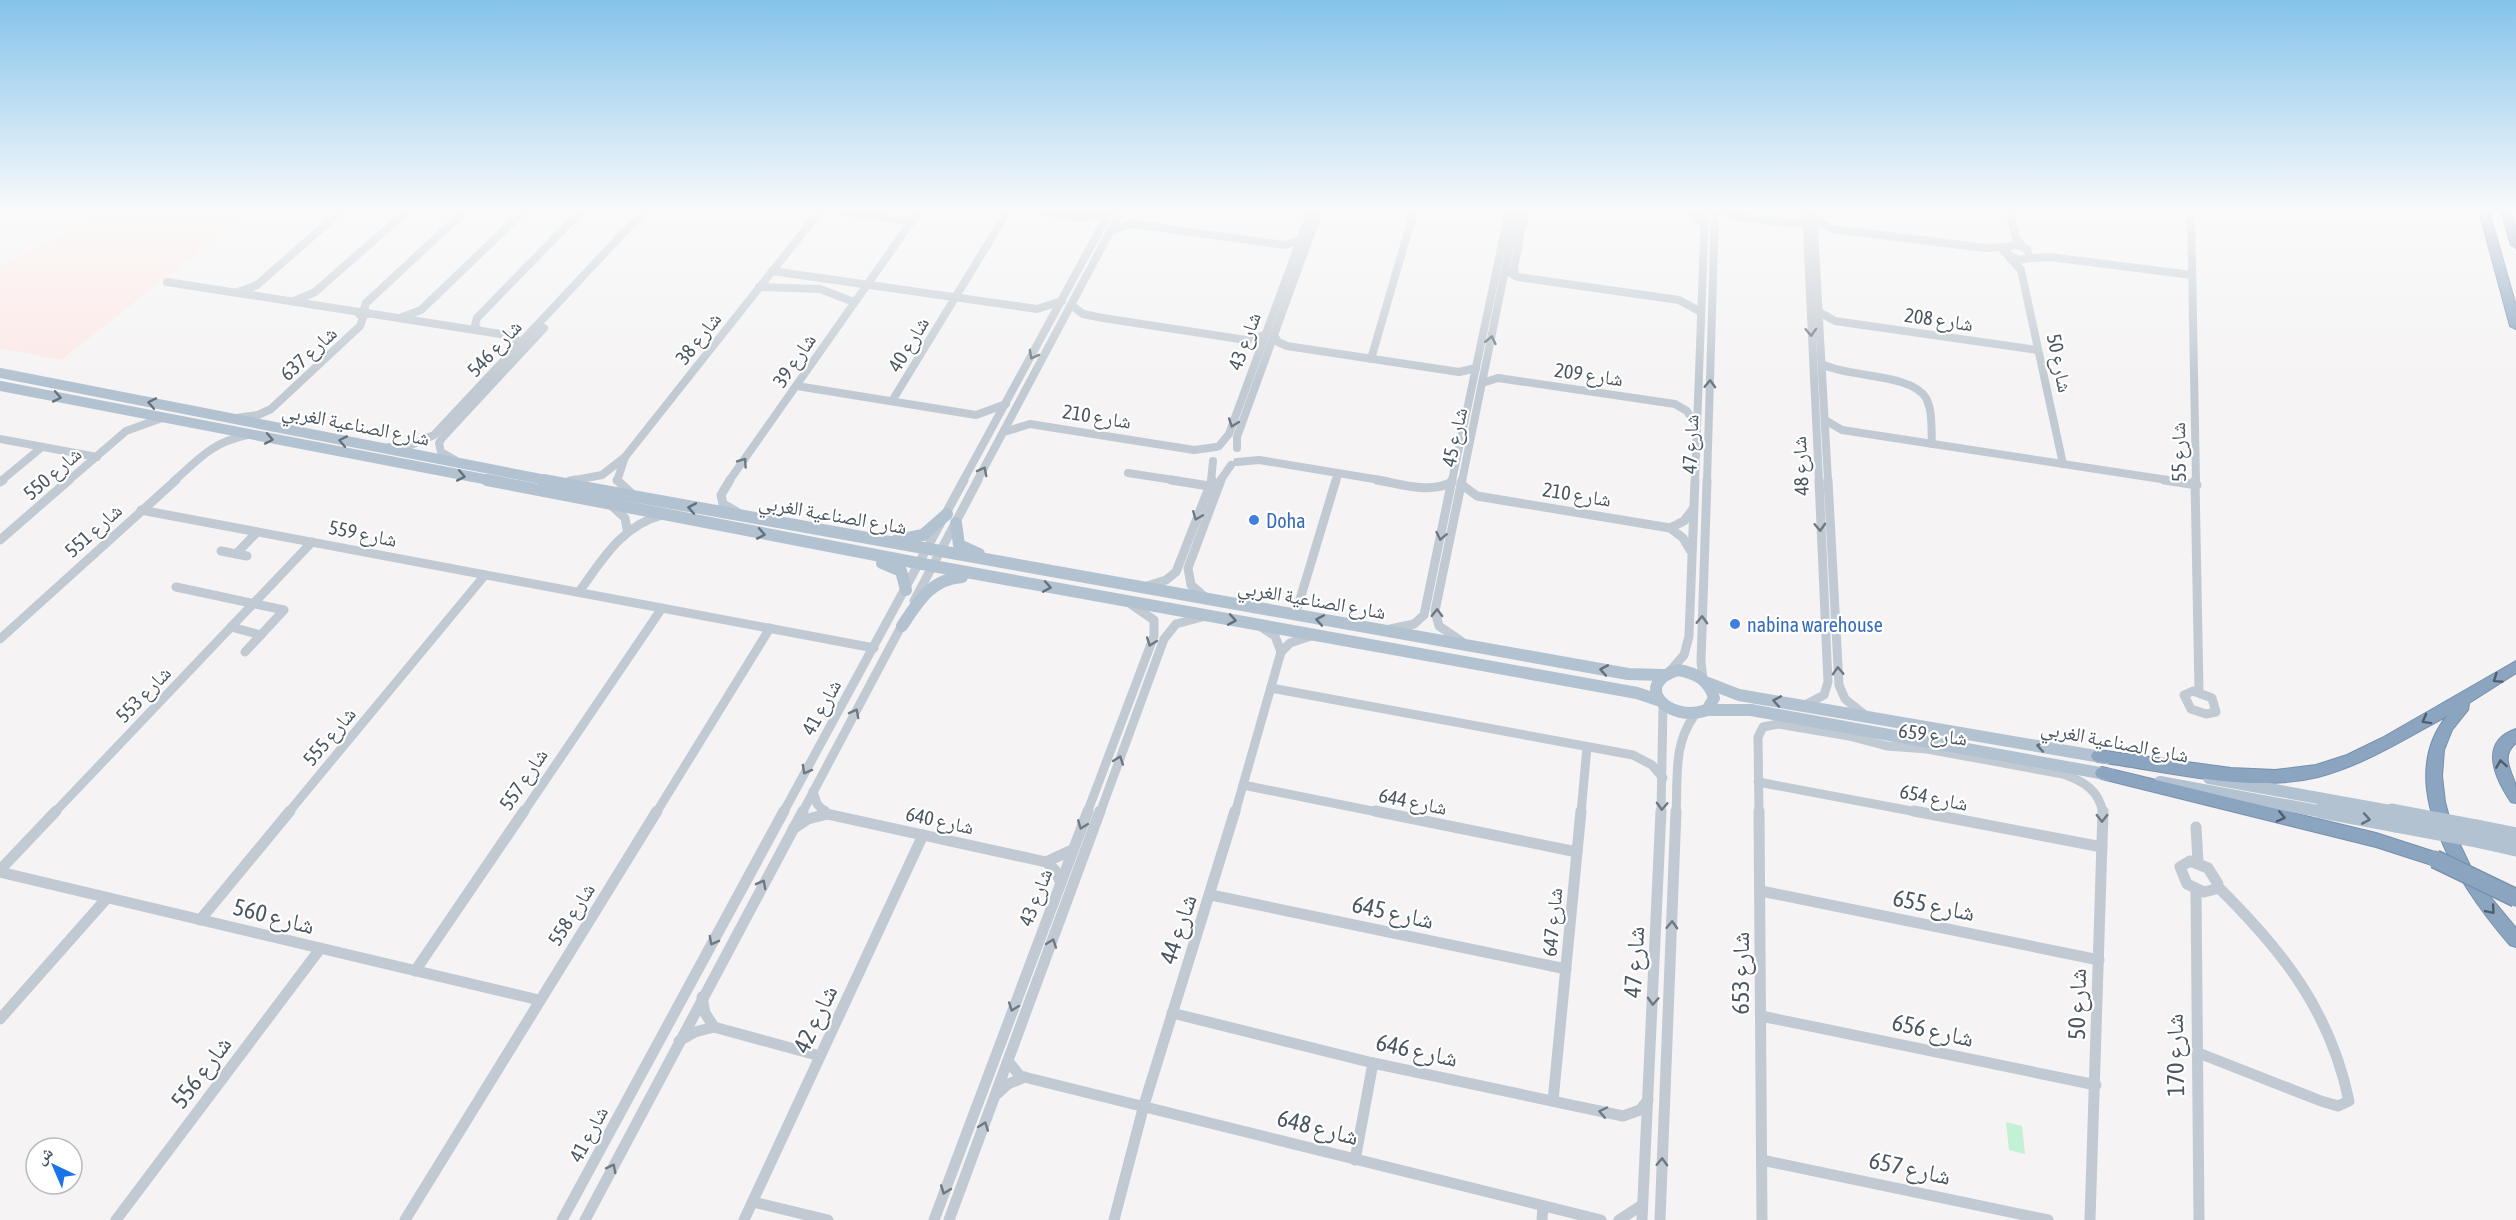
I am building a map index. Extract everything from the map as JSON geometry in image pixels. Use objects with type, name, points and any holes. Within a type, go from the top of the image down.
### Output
[{"type":"highway","points":[[2500,268],[2516,326]]},
{"type":"highway","points":[[2098,756],[2232,775],[2276,776],[2311,772],[2361,758],[2478,692],[2516,666]]},
{"type":"highway","points":[[2478,692],[2450,718],[2435,752],[2434,794],[2450,843],[2481,898],[2516,940]]},
{"type":"highway","points":[[2516,735],[2504,744],[2499,759],[2504,778],[2516,797]]},
{"type":"highway","points":[[2102,774],[2376,840],[2435,859],[2516,898]]},
{"type":"main road","name":"شارع الصناعية الغربي","points":[[0,373],[640,499],[1014,567],[1628,674],[1666,673]]},
{"type":"main road","name":"شارع الصناعية الغربي","points":[[0,386],[927,565],[1638,693],[1661,703]]},
{"type":"main road","points":[[867,539],[917,538],[951,518],[959,545],[1014,567]]},
{"type":"main road","points":[[842,549],[897,568],[903,573],[906,591]]},
{"type":"main road","points":[[902,626],[929,588],[939,580],[952,577],[990,576]]},
{"type":"main road","points":[[1687,671],[1706,681],[1714,698],[1707,710],[1694,716],[1675,713],[1661,703],[1655,686],[1666,673],[1687,671]]},
{"type":"main road","name":"شارع الصناعية الغربي","points":[[1706,681],[1739,695],[2098,756],[2479,834],[2516,835]]},
{"type":"main road","name":"شارع الصناعية الغربي","points":[[1707,710],[1740,708],[2102,774],[2393,818]]},
{"type":"main road","points":[[1846,728],[1910,747]]},
{"type":"main road","name":"شارع الصناعية الغربي","points":[[2479,834],[2516,849]]},
{"type":"street","points":[[234,293],[257,285],[276,268]]},
{"type":"street","points":[[292,302],[315,292],[342,268]]},
{"type":"street","points":[[368,314],[364,306],[369,299],[403,268]]},
{"type":"street","points":[[396,318],[421,310],[465,268]]},
{"type":"street","points":[[478,330],[475,325],[477,318],[526,268]]},
{"type":"street","name":"شارع 546","points":[[375,447],[411,445],[434,435],[590,268]]},
{"type":"street","name":"شارع 546","points":[[462,464],[441,452],[439,443],[442,438],[599,268]]},
{"type":"street","name":"شارع 38","points":[[558,483],[594,478],[625,457],[774,268]]},
{"type":"street","name":"شارع 39","points":[[750,519],[723,504],[721,495],[878,268]]},
{"type":"street","name":"شارع 40","points":[[892,401],[974,268]]},
{"type":"street","name":"شارع 41","points":[[585,1220],[702,996],[902,626],[927,565],[990,435],[1080,268]]},
{"type":"street","name":"شارع 41","points":[[951,518],[1004,432],[1091,268]]},
{"type":"street","name":"شارع 43","points":[[1270,335],[1292,268]]},
{"type":"street","name":"شارع 43","points":[[1212,460],[1212,451],[1229,434],[1297,268]]},
{"type":"street","points":[[1371,359],[1397,268]]},
{"type":"street","name":"شارع 45","points":[[1477,648],[1440,629],[1435,617],[1453,503],[1499,268]]},
{"type":"street","points":[[1514,268],[1516,276]]},
{"type":"street","name":"شارع 47","points":[[1666,673],[1678,664],[1688,646],[1702,268]]},
{"type":"street","name":"شارع 47","points":[[1706,681],[1701,662],[1714,268]]},
{"type":"street","name":"شارع 48","points":[[1803,706],[1812,704],[1824,695],[1828,682],[1812,268]]},
{"type":"street","name":"شارع 48","points":[[1814,268],[1820,327],[1839,685],[1845,699],[1867,717]]},
{"type":"street","points":[[2136,268],[2192,275]]},
{"type":"street","name":"شارع 55","points":[[2192,268],[2199,691]]},
{"type":"street","points":[[1505,270],[1516,276],[1679,300],[1701,312]]},
{"type":"street","name":"شارع 45","points":[[1480,369],[1505,270]]},
{"type":"street","name":"شارع 50","points":[[2021,270],[2063,464]]},
{"type":"street","points":[[772,271],[850,280],[1037,309],[1045,313],[1051,323]]},
{"type":"street","points":[[1503,281],[1516,276]]},
{"type":"street","points":[[759,287],[820,289],[850,280]]},
{"type":"street","points":[[167,282],[478,330],[511,336],[518,345]]},
{"type":"street","points":[[257,285],[255,293],[262,297]]},
{"type":"street","points":[[820,289],[854,302]]},
{"type":"street","points":[[1679,300],[1693,297],[1701,291]]},
{"type":"street","points":[[1037,309],[1063,300]]},
{"type":"street","points":[[1071,305],[1088,316]]},
{"type":"street","name":"شارع 637","points":[[229,418],[258,415],[276,405],[360,326],[363,318],[357,312]]},
{"type":"street","name":"شارع 208","points":[[1819,312],[1836,321],[2038,350]]},
{"type":"street","points":[[1060,324],[1074,318],[1088,316],[1246,340],[1270,335],[1287,346],[1459,372],[1480,369]]},
{"type":"street","name":"شارع 208","points":[[1820,327],[1836,321]]},
{"type":"street","points":[[1246,340],[1263,353],[1287,346]]},
{"type":"street","name":"شارع 43","points":[[1234,463],[1238,450],[1237,437],[1263,353]]},
{"type":"street","points":[[1822,364],[1837,373],[1907,384],[1922,392],[1927,402],[1932,444]]},
{"type":"street","name":"شارع 209","points":[[1480,369],[1497,378],[1675,404]]},
{"type":"street","points":[[1459,372],[1478,383]]},
{"type":"street","points":[[1823,379],[1837,373]]},
{"type":"street","name":"شارع 209","points":[[1478,383],[1497,378]]},
{"type":"street","points":[[797,386],[976,415],[988,422],[990,435]]},
{"type":"street","points":[[1675,404],[1689,399],[1697,389]]},
{"type":"street","points":[[976,415],[993,411],[1008,402]]},
{"type":"street","points":[[1675,404],[1687,411],[1696,425]]},
{"type":"street","points":[[123,410],[130,417],[126,431]]},
{"type":"street","points":[[1016,410],[1030,424]]},
{"type":"street","name":"شارع 550","points":[[0,540],[126,431],[140,424],[164,418]]},
{"type":"street","name":"شارع 48","points":[[1825,420],[1842,430],[2197,484]]},
{"type":"street","name":"شارع 210","points":[[1004,432],[1030,424],[1194,450],[1217,447],[1238,450]]},
{"type":"street","points":[[205,426],[214,437],[211,448]]},
{"type":"street","name":"شارع 48","points":[[1826,437],[1842,430]]},
{"type":"street","name":"شارع 551","points":[[0,639],[211,448],[232,438],[247,435]]},
{"type":"street","points":[[0,439],[97,457]]},
{"type":"street","points":[[0,482],[42,447]]},
{"type":"street","name":"شارع 210","points":[[1194,450],[1212,460],[1234,463]]},
{"type":"street","points":[[1238,450],[1259,460],[1431,489],[1457,483]]},
{"type":"street","name":"شارع 38","points":[[625,457],[616,481],[640,499]]},
{"type":"street","points":[[1137,588],[1166,580],[1176,572],[1214,472],[1212,460]]},
{"type":"street","points":[[1211,601],[1191,585],[1187,574],[1223,474],[1234,463],[1259,460]]},
{"type":"street","points":[[1128,473],[1209,486]]},
{"type":"street","points":[[1298,606],[1338,474]]},
{"type":"street","name":"شارع 210","points":[[1457,483],[1477,496],[1670,528]]},
{"type":"street","points":[[1431,489],[1453,503],[1477,496]]},
{"type":"street","name":"شارع 45","points":[[1377,630],[1406,627],[1414,624],[1424,615],[1453,503]]},
{"type":"street","points":[[611,505],[625,518],[627,529]]},
{"type":"street","points":[[1691,552],[1683,538],[1670,528],[1684,521],[1693,509]]},
{"type":"street","name":"شارع 559","points":[[141,510],[874,648]]},
{"type":"street","points":[[579,592],[627,529],[640,521],[663,515]]},
{"type":"street","points":[[236,554],[257,532]]},
{"type":"street","name":"شارع 553","points":[[0,871],[312,542]]},
{"type":"street","points":[[221,550],[247,556]]},
{"type":"street","name":"شارع 41","points":[[562,1220],[874,648],[906,591],[927,565]]},
{"type":"street","name":"شارع 555","points":[[200,920],[485,574]]},
{"type":"street","points":[[176,587],[284,610],[245,652]]},
{"type":"street","name":"شارع 43","points":[[934,1220],[1156,629],[1150,615],[1125,601]]},
{"type":"street","name":"شارع 557","points":[[415,971],[662,608]]},
{"type":"street","name":"شارع 43","points":[[949,1220],[1164,639],[1176,624],[1209,616]]},
{"type":"street","points":[[1256,624],[1275,636],[1281,652],[1296,640],[1319,634]]},
{"type":"street","points":[[231,627],[261,635]]},
{"type":"street","name":"شارع 558","points":[[405,1220],[770,628]]},
{"type":"street","name":"شارع 44","points":[[1114,1220],[1144,1105],[1211,895],[1281,652]]},
{"type":"street","points":[[1271,688],[1641,758],[1652,765],[1663,778]]},
{"type":"street","name":"شارع 47","points":[[1642,1220],[1663,778],[1661,703]]},
{"type":"street","name":"شارع 47","points":[[1660,1220],[1678,746],[1683,731],[1694,716]]},
{"type":"street","name":"شارع 659","points":[[1763,727],[1778,724],[1849,736],[1887,746],[1910,747],[2063,774],[2080,780],[2094,790]]},
{"type":"street","name":"شارع 653","points":[[1762,1220],[1758,737],[1763,727]]},
{"type":"street","name":"شارع 647","points":[[1553,1101],[1587,747]]},
{"type":"street","name":"شارع 654","points":[[1758,782],[2102,847]]},
{"type":"street","name":"شارع 644","points":[[1243,785],[1577,852]]},
{"type":"street","name":"شارع 50","points":[[2090,1220],[2103,810],[2094,790]]},
{"type":"street","points":[[813,791],[817,804],[827,814]]},
{"type":"street","points":[[791,830],[808,819],[827,814]]},
{"type":"street","name":"شارع 640","points":[[827,814],[1046,862]]},
{"type":"street","points":[[2196,827],[2198,862]]},
{"type":"street","name":"شارع 42","points":[[744,1220],[923,835]]},
{"type":"street","points":[[1060,881],[1055,870],[1046,862],[1072,850]]},
{"type":"street","points":[[2196,1052],[2320,1101],[2338,1106],[2349,1101],[2345,1074],[2337,1047],[2311,996],[2274,946],[2217,886],[2217,877],[2212,871],[2198,862],[2184,863],[2180,873],[2182,879],[2196,890],[2211,892],[2217,886]]},
{"type":"street","name":"شارع 560","points":[[0,871],[539,1000]]},
{"type":"street","name":"شارع 170","points":[[2196,890],[2194,901],[2199,1220]]},
{"type":"street","name":"شارع 655","points":[[1761,891],[2099,960]]},
{"type":"street","name":"شارع 645","points":[[1211,895],[1566,969]]},
{"type":"street","points":[[0,1019],[107,898]]},
{"type":"street","name":"شارع 556","points":[[116,1220],[320,949]]},
{"type":"street","points":[[702,996],[705,1013],[714,1027]]},
{"type":"street","name":"شارع 646","points":[[1172,1013],[1373,1063],[1623,1116],[1640,1110],[1648,1100]]},
{"type":"street","name":"شارع 656","points":[[1761,1016],[2096,1085]]},
{"type":"street","points":[[677,1043],[695,1032],[714,1027],[820,1056]]},
{"type":"street","points":[[1008,1061],[1020,1076],[1025,1077]]},
{"type":"street","points":[[1355,1160],[1373,1063]]},
{"type":"street","points":[[995,1096],[1008,1084],[1025,1077]]},
{"type":"street","name":"شارع 648","points":[[1025,1077],[1601,1220]]},
{"type":"street","name":"شارع 657","points":[[1762,1160],[2048,1220]]},
{"type":"street","points":[[753,1202],[828,1220]]},
{"type":"street","points":[[1619,1220],[1642,1205]]},
{"type":"street","points":[[1542,1220],[1543,1206]]},
{"type":"shaded area","points":[[0,268],[178,268],[61,360],[0,348]]},
{"type":"green space","points":[[2006,1122],[2022,1126],[2025,1154],[2009,1150]]},
{"type":"place","name":"Doha","points":[[1254,520]]},
{"type":"place","name":"nabina warehouse","points":[[1735,624]]}]
